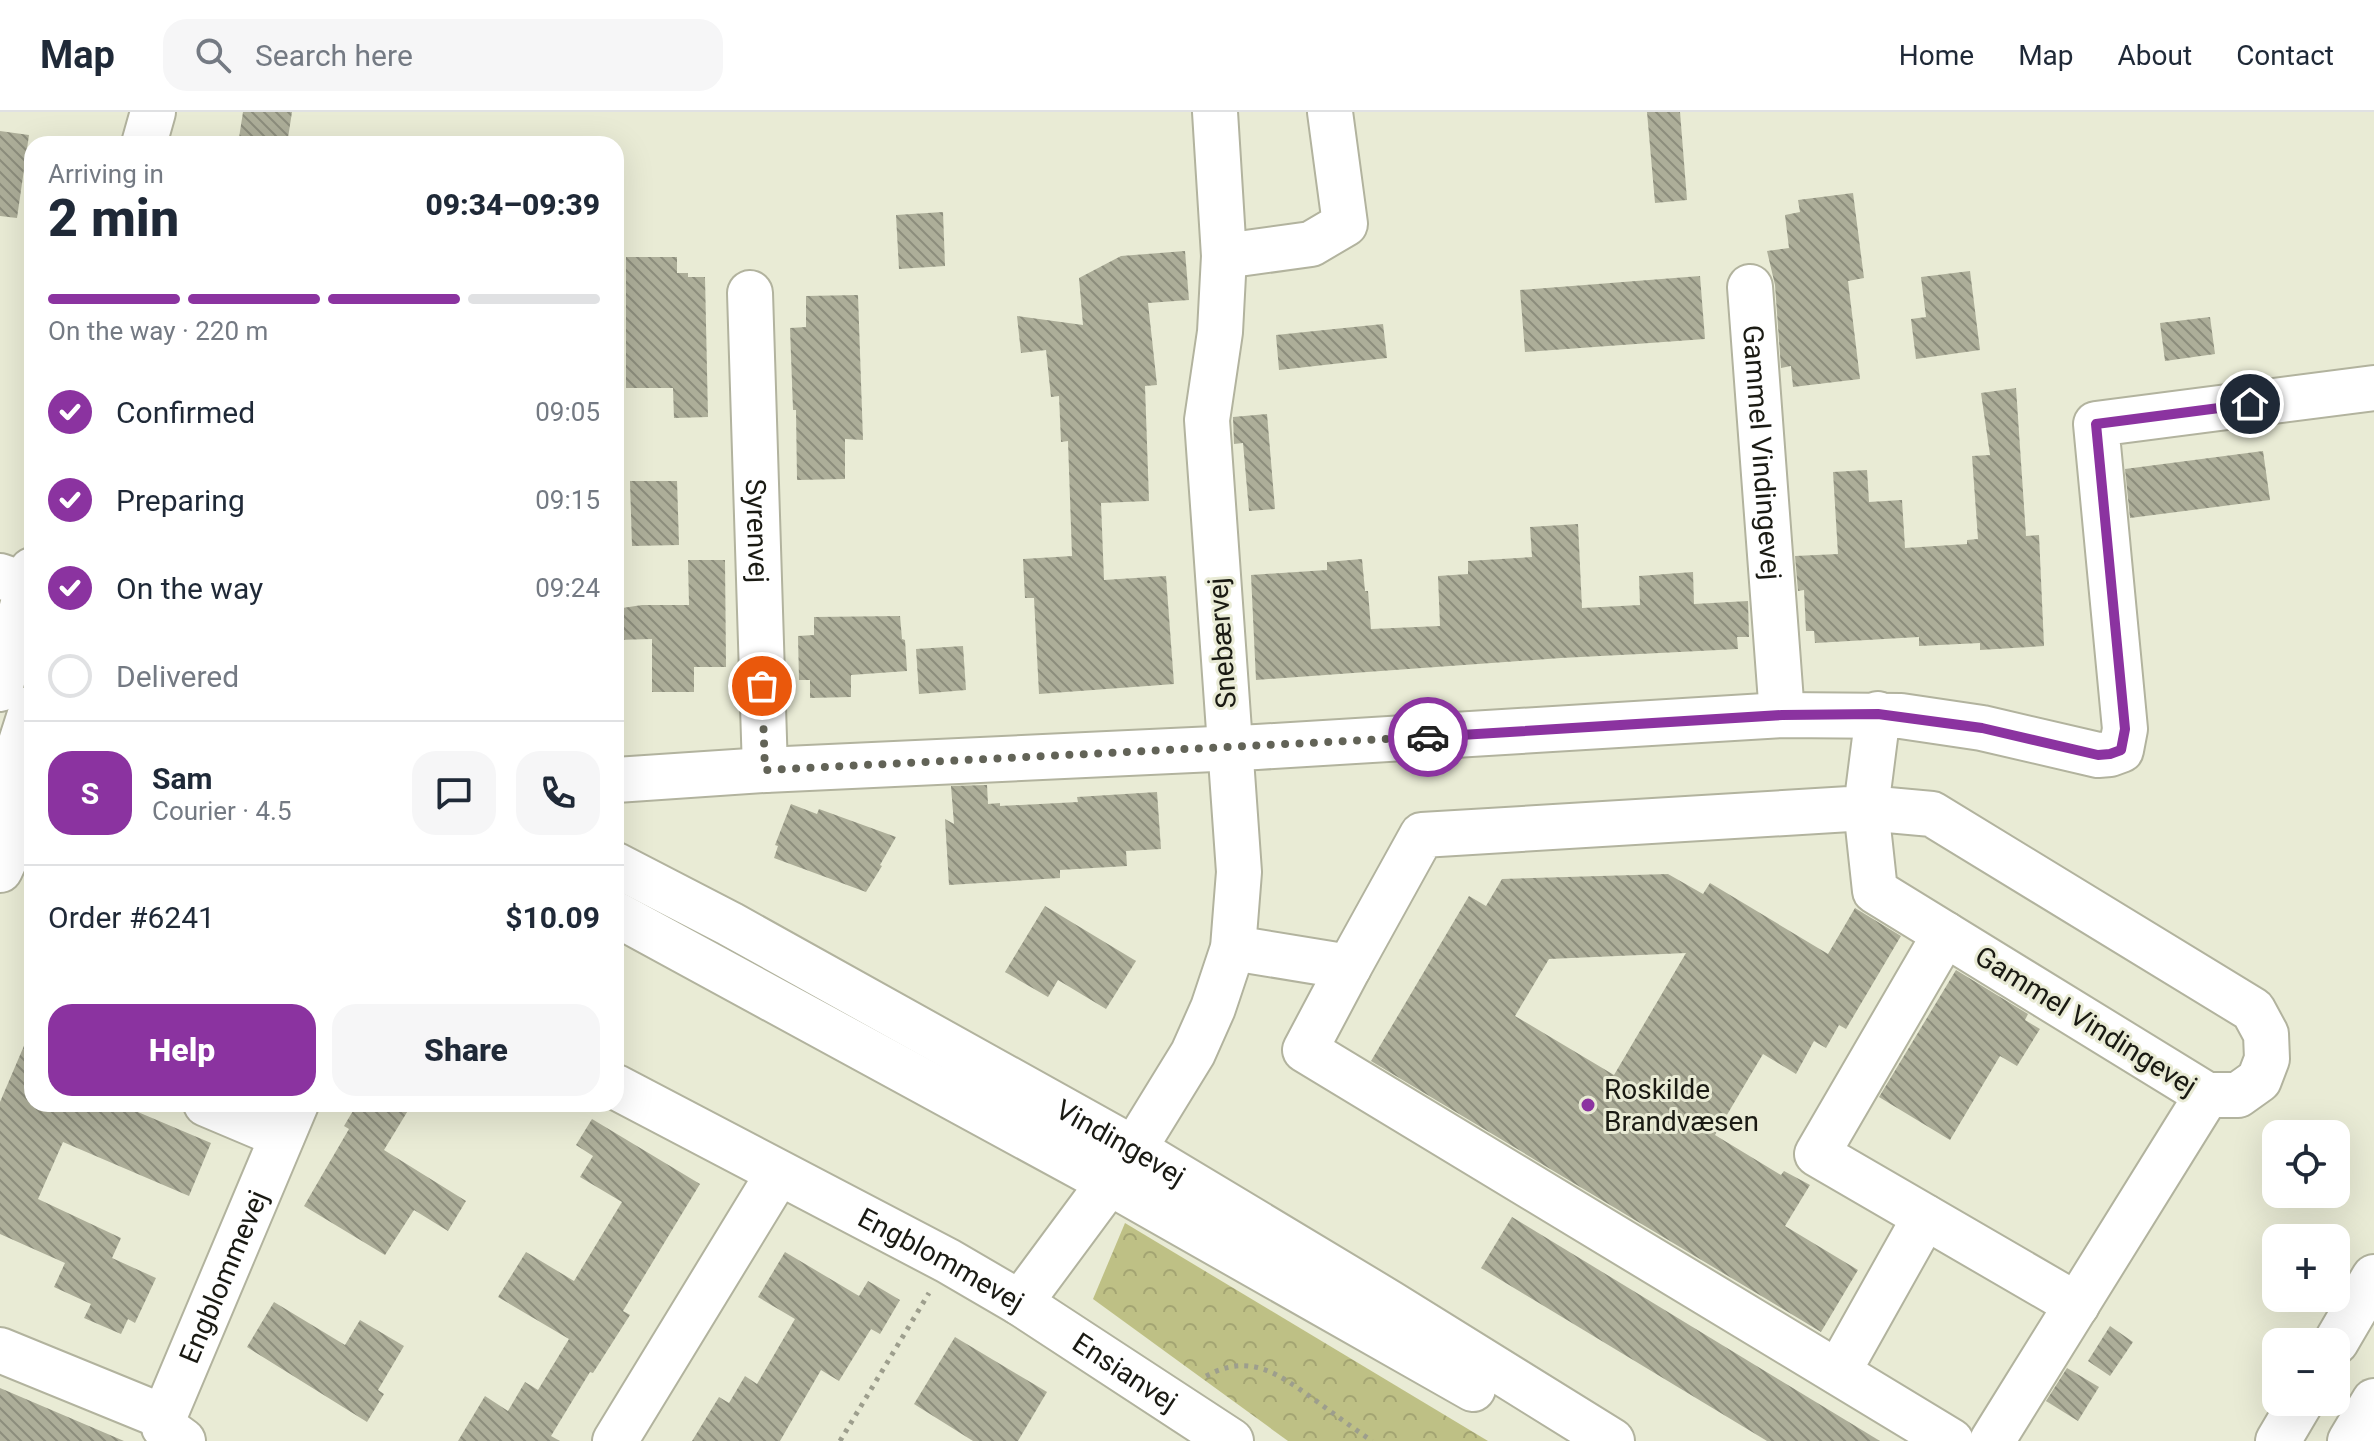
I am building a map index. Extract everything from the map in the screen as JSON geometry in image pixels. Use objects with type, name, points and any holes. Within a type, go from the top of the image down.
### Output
[{"type":"main road","points":[[146,136],[153,112]]},
{"type":"main road","points":[[160,136],[161,112]]},
{"type":"main road","name":"Snebærvej","points":[[1122,1166],[1193,1053],[1213,1008],[1233,948],[1239,872],[1207,420],[1220,332],[1224,256],[1215,112]]},
{"type":"main road","points":[[1224,256],[1311,244],[1345,224],[1330,112]]},
{"type":"main road","name":"Gammel Vindingevej","points":[[1750,287],[1782,715]]},
{"type":"main road","name":"Syrenvej","points":[[750,293],[765,770]]},
{"type":"main road","points":[[624,779],[1782,715],[1878,714],[1982,728],[2098,755],[2110,754],[2121,750],[2125,729],[2096,424],[2374,388]]},
{"type":"main road","points":[[0,689],[21,602]]},
{"type":"main road","name":"Gammel Vindingevej","points":[[1866,808],[1932,814],[2253,1010],[2266,1034],[2267,1059],[2259,1080],[2238,1095],[2207,1095],[1875,891],[1866,808],[1878,714]]},
{"type":"main road","points":[[0,808],[24,733]]},
{"type":"main road","points":[[1866,808],[1422,835],[1305,1050],[1951,1441]]},
{"type":"main road","points":[[0,870],[24,818]]},
{"type":"main road","name":"Vindingevej","points":[[624,869],[730,924],[1122,1166],[1380,1334],[1561,1441]]},
{"type":"main road","name":"Vindingevej","points":[[624,918],[1122,1166],[1403,1311],[1612,1441]]},
{"type":"main road","points":[[1945,934],[1817,1154],[2077,1305]]},
{"type":"main road","points":[[1233,948],[1349,967]]},
{"type":"main road","name":"Engblommevej","points":[[624,1091],[948,1261],[1020,1303],[1122,1166]]},
{"type":"main road","points":[[1992,1441],[2207,1095]]},
{"type":"main road","points":[[248,1112],[289,1120]]},
{"type":"main road","name":"Engblommevej","points":[[173,1429],[289,1120]]},
{"type":"main road","points":[[615,1441],[778,1174]]},
{"type":"main road","points":[[1838,1372],[1925,1217]]},
{"type":"main road","points":[[2344,1328],[2374,1277]]},
{"type":"main road","name":"Ensianvej","points":[[1020,1303],[1231,1441]]},
{"type":"main road","points":[[0,1350],[173,1429]]},
{"type":"main road","points":[[2350,1441],[2374,1401]]},
{"type":"main road","points":[[2278,1441],[2293,1416]]},
{"type":"path","points":[[840,1441],[948,1261]]},
{"type":"path","points":[[1180,1407],[1206,1376],[1229,1367],[1245,1365],[1275,1372],[1372,1441]]},
{"type":"green space","points":[[1125,1223],[1488,1441],[1288,1441],[1093,1299]]},
{"type":"building","points":[[243,112],[292,112],[288,136],[239,136]]},
{"type":"building","points":[[1647,112],[1680,112],[1687,200],[1655,203]]},
{"type":"building","points":[[0,131],[29,135],[24,136],[24,170],[17,218],[0,216]]},
{"type":"building","points":[[1853,193],[1864,278],[1848,281],[1860,379],[1793,387],[1791,366],[1781,368],[1775,285],[1767,251],[1789,248],[1785,215],[1800,212],[1798,200]]},
{"type":"building","points":[[943,212],[945,266],[899,269],[896,215]]},
{"type":"building","points":[[1185,251],[1189,300],[1148,303],[1157,385],[1145,386],[1149,501],[1101,503],[1104,580],[1166,576],[1174,684],[1039,694],[1034,598],[1025,598],[1023,559],[1072,556],[1068,441],[1061,442],[1059,396],[1051,397],[1046,350],[1021,353],[1017,316],[1083,325],[1079,278],[1121,256]]},
{"type":"building","points":[[626,257],[677,257],[677,273],[688,273],[688,277],[705,277],[708,417],[674,418],[673,388],[626,388]]},
{"type":"building","points":[[1970,271],[1980,350],[1916,359],[1911,319],[1926,317],[1921,277]]},
{"type":"building","points":[[1700,276],[1705,339],[1525,352],[1520,290]]},
{"type":"building","points":[[858,295],[863,440],[845,439],[845,479],[797,480],[790,328],[806,327],[806,296]]},
{"type":"building","points":[[2210,317],[2215,354],[2165,361],[2160,323]]},
{"type":"building","points":[[1383,324],[1387,358],[1279,370],[1276,335]]},
{"type":"building","points":[[2016,388],[2026,536],[2039,535],[2044,646],[1980,650],[1980,643],[1919,646],[1919,637],[1815,643],[1814,631],[1806,631],[1804,590],[1798,591],[1795,556],[1838,554],[1833,472],[1867,470],[1869,502],[1902,500],[1905,548],[1967,544],[1967,540],[1978,539],[1972,456],[1990,455],[1981,393]]},
{"type":"building","points":[[1267,414],[1275,509],[1249,511],[1243,443],[1234,444],[1233,417]]},
{"type":"building","points":[[2263,451],[2270,500],[2130,518],[2125,469]]},
{"type":"building","points":[[630,481],[677,481],[679,545],[632,546]]},
{"type":"building","points":[[1578,524],[1582,608],[1640,605],[1639,576],[1693,572],[1694,604],[1748,601],[1749,637],[1737,637],[1738,649],[1256,680],[1251,575],[1327,570],[1327,562],[1362,559],[1371,629],[1440,626],[1438,576],[1468,574],[1468,561],[1532,557],[1530,527]]},
{"type":"building","points":[[688,560],[725,560],[726,667],[694,667],[694,692],[652,692],[652,639],[624,640],[624,608],[689,605]]},
{"type":"building","points":[[900,616],[907,671],[851,675],[851,697],[810,698],[810,680],[799,680],[798,636],[814,635],[814,617]]},
{"type":"building","points":[[963,646],[966,690],[919,694],[916,649]]},
{"type":"building","points":[[987,785],[988,804],[1000,803],[1000,806],[1078,802],[1077,797],[1157,792],[1161,849],[1126,851],[1127,866],[1060,870],[1060,878],[949,885],[945,819],[954,824],[951,786]]},
{"type":"building","points":[[791,804],[817,814],[819,809],[896,837],[866,892],[774,858],[778,846],[775,845]]},
{"type":"building","name":"Roskilde Brandvæsen","points":[[1668,874],[1703,894],[1710,883],[1828,954],[1855,908],[1901,936],[1846,1029],[1839,1025],[1826,1048],[1814,1041],[1796,1074],[1763,1054],[1715,1135],[1781,1175],[1784,1171],[1810,1185],[1785,1226],[1858,1270],[1821,1332],[1371,1061],[1469,896],[1486,906],[1502,879]],"holes":[[[1686,953],[1614,1075],[1515,1016],[1549,959]]]},
{"type":"building","points":[[1045,906],[1136,961],[1106,1009],[1058,980],[1048,997],[1005,972]]},
{"type":"building","points":[[1956,970],[2028,1014],[2025,1020],[2040,1029],[2017,1066],[2000,1056],[1950,1140],[1879,1097]]},
{"type":"building","points":[[24,1046],[24,1112],[138,1112],[211,1143],[189,1196],[63,1142],[38,1199],[121,1238],[112,1258],[156,1278],[135,1323],[128,1319],[121,1334],[84,1318],[91,1304],[54,1287],[65,1263],[0,1234],[0,1102]]},
{"type":"building","points":[[352,1112],[407,1112],[384,1150],[466,1201],[448,1231],[414,1210],[385,1255],[304,1206],[349,1129],[344,1126]]},
{"type":"building","points":[[592,1119],[700,1184],[623,1311],[630,1315],[551,1436],[560,1441],[458,1441],[485,1396],[508,1411],[525,1382],[538,1390],[569,1339],[498,1297],[526,1252],[574,1281],[622,1202],[580,1177],[593,1156],[576,1145]]},
{"type":"building","points":[[1512,1217],[1880,1441],[1767,1441],[1481,1268]]},
{"type":"building","points":[[785,1252],[859,1296],[868,1281],[900,1300],[880,1334],[871,1329],[839,1381],[821,1370],[780,1441],[692,1441],[719,1397],[729,1403],[745,1376],[757,1384],[795,1319],[758,1297]]},
{"type":"building","points":[[274,1302],[345,1345],[360,1320],[404,1346],[378,1390],[384,1394],[367,1422],[247,1347]]},
{"type":"building","points":[[2110,1326],[2133,1342],[2110,1376],[2088,1361]]},
{"type":"building","points":[[955,1337],[1047,1392],[1018,1441],[973,1441],[914,1404]]},
{"type":"building","points":[[2067,1368],[2099,1387],[2078,1421],[2046,1401]]},
{"type":"building","points":[[0,1388],[124,1441],[0,1441]]},
{"type":"way so far","points":[[762,686],[765,770],[1428,737]]},
{"type":"place","name":"Roskilde Brandvæsen","points":[[1588,1105]]},
{"type":"route","points":[[1428,737],[1782,715],[1878,714],[1982,728],[2098,755],[2121,750],[2125,729],[2096,424],[2250,404]]}]
